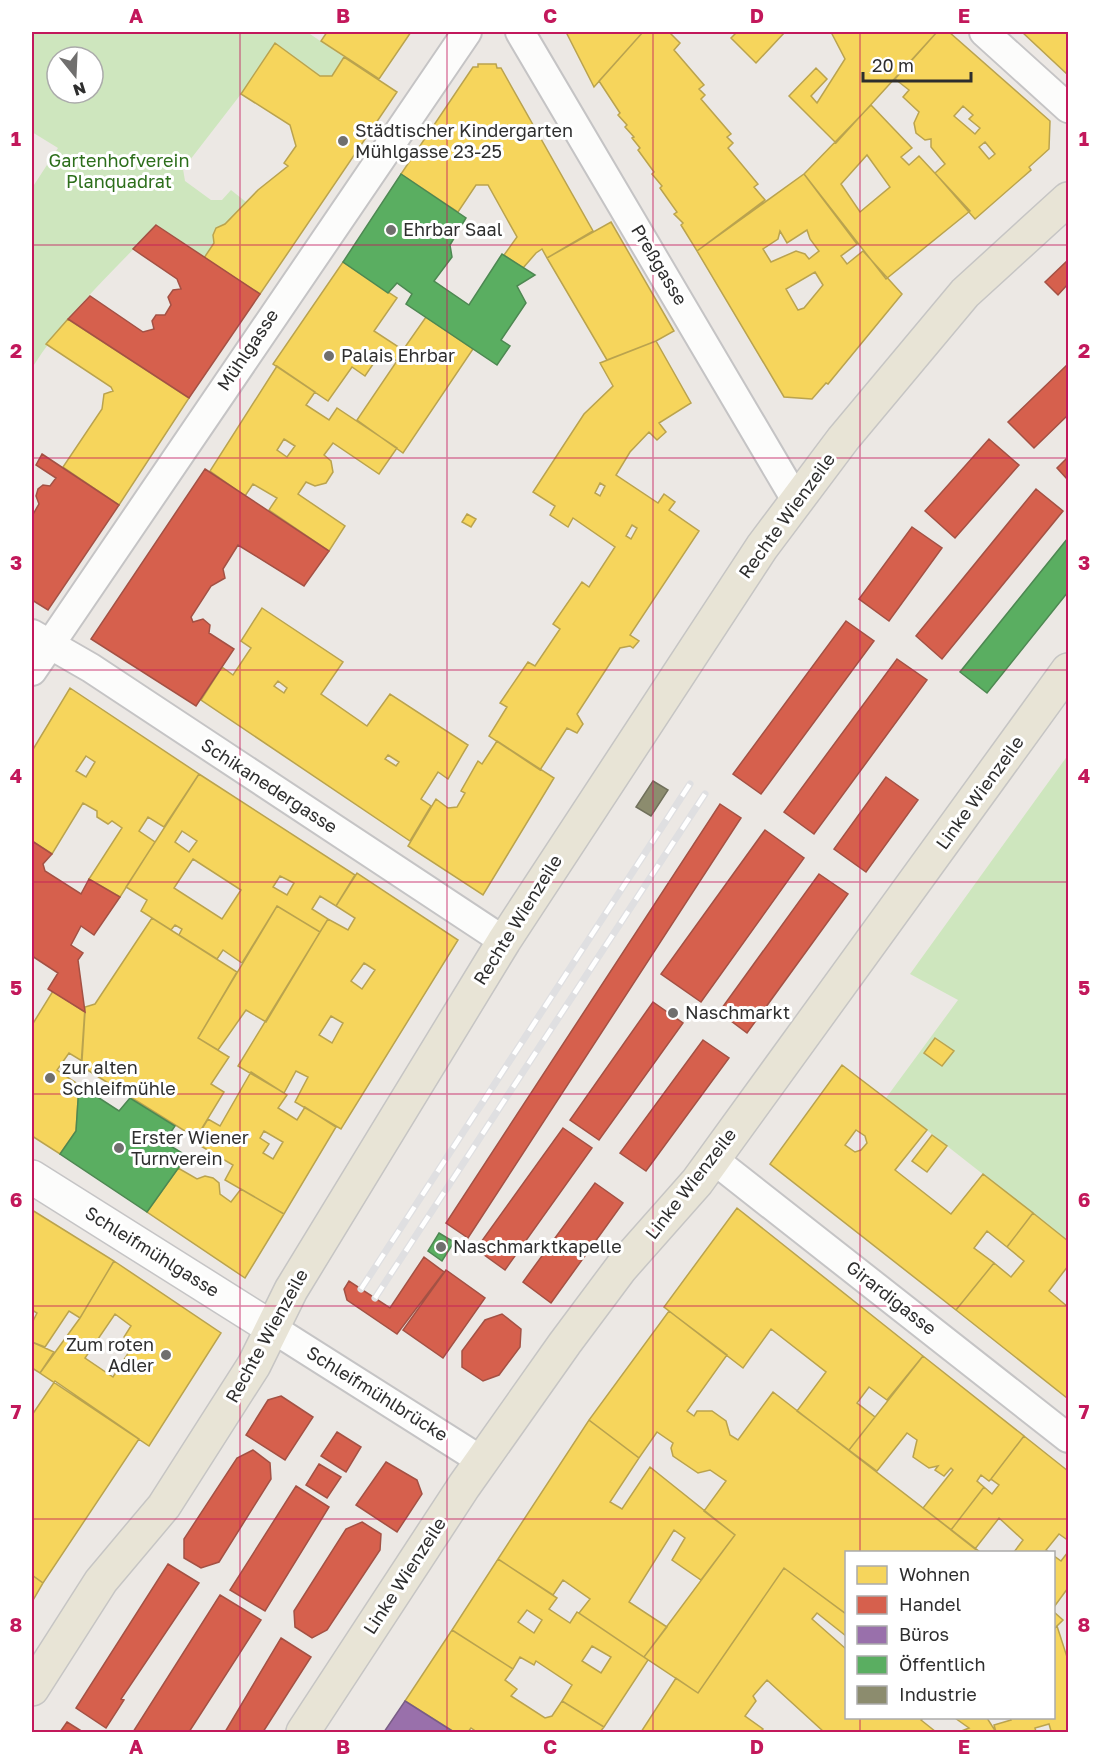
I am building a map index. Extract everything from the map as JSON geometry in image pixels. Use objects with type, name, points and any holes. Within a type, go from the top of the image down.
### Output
[{"type":"main road","name":"Rechte Wienzeile","points":[[32,1689],[101,1581],[164,1506],[254,1365],[299,1276],[504,941],[743,575],[843,438],[965,293],[1068,199]]},
{"type":"main road","name":"Linke Wienzeile","points":[[303,1732],[482,1461],[604,1288],[675,1209],[713,1159],[1068,670]]},
{"type":"street","name":"Mühlgasse","points":[[32,671],[40,640],[467,32]]},
{"type":"street","name":"Preßgasse","points":[[520,32],[796,500]]},
{"type":"street","points":[[984,32],[1068,108]]},
{"type":"street","name":"Schikanedergasse","points":[[40,640],[91,668],[504,941]]},
{"type":"street","name":"Girardigasse","points":[[713,1159],[1068,1438]]},
{"type":"street","name":"Schleifmühlgasse","points":[[32,1177],[272,1328]]},
{"type":"street","name":"Schleifmühlbrücke","points":[[272,1328],[482,1461]]},
{"type":"green space","name":"Gartenhofverein Planquadrat","points":[[32,32],[307,32],[344,57],[332,76],[320,76],[275,43],[241,94],[183,169],[185,181],[211,200],[222,200],[231,190],[246,202],[225,224],[216,228],[213,235],[214,243],[204,258],[156,226],[74,312],[32,368],[32,188],[58,148],[32,132]]},
{"type":"green space","points":[[1068,755],[1068,1241],[886,1098],[958,1000],[910,974]]},
{"type":"building: Wohnen","points":[[327,32],[411,32],[379,79],[321,41]]},
{"type":"building: Wohnen","points":[[566,32],[643,32],[594,87]]},
{"type":"building: Wohnen","points":[[643,32],[669,32],[680,43],[674,50],[704,85],[699,89],[705,95],[701,99],[731,134],[727,137],[733,143],[728,148],[758,184],[754,187],[765,200],[697,251],[681,225],[683,223],[674,214],[677,212],[660,188],[662,186],[652,174],[654,172],[638,150],[640,148],[632,138],[634,137],[625,127],[627,125],[618,115],[620,113],[599,81]]},
{"type":"building: Wohnen","points":[[737,32],[785,32],[756,63],[731,38]]},
{"type":"building: Wohnen","points":[[831,32],[937,32],[836,143],[789,96],[816,68],[827,79],[811,96],[817,103],[845,59]]},
{"type":"building: Wohnen","points":[[937,32],[949,32],[1050,121],[1049,149],[1029,167],[1031,170],[975,219],[935,173],[945,164],[931,147],[931,139],[925,140],[916,133],[914,123],[919,112],[903,97],[909,90],[895,79]],"holes":[[[963,106],[973,115],[969,119],[980,128],[975,134],[954,116]],[[985,142],[995,154],[989,159],[979,147]]]},
{"type":"building: Wohnen","points":[[1022,32],[1068,32],[1068,75]]},
{"type":"building: Wohnen","points":[[275,43],[320,76],[332,76],[344,57],[397,92],[260,294],[204,258],[214,243],[213,235],[216,228],[225,224],[258,190],[288,166],[284,163],[296,146],[290,125],[241,94]]},
{"type":"building: Wohnen","points":[[478,64],[496,64],[497,68],[501,68],[593,231],[547,258],[542,249],[523,268],[504,255],[517,237],[488,185],[476,185],[458,212],[401,174],[473,67],[478,67]]},
{"type":"building: Wohnen","points":[[871,105],[912,148],[901,157],[909,165],[919,156],[970,211],[886,279],[804,174]],"holes":[[[867,155],[890,187],[860,212],[841,184]]]},
{"type":"building: Wohnen","points":[[804,174],[857,244],[841,256],[847,264],[863,251],[902,294],[828,384],[826,383],[812,399],[784,397],[697,251]],"holes":[[[807,230],[810,239],[819,251],[809,259],[805,254],[796,251],[771,262],[763,249],[778,239],[780,231],[787,243]],[[815,272],[823,285],[804,308],[798,310],[786,289]]]},
{"type":"building: Wohnen","points":[[611,222],[674,331],[656,341],[607,360],[547,258]]},
{"type":"building: Wohnen","name":"Palais Ehrbar","points":[[343,262],[397,298],[374,331],[403,350],[426,317],[473,349],[403,453],[357,420],[397,361],[382,351],[365,376],[352,367],[328,401],[273,364]]},
{"type":"building: Wohnen","points":[[68,319],[189,398],[119,505],[63,467],[102,409],[104,394],[113,391],[111,387],[46,344]]},
{"type":"building: Wohnen","points":[[656,341],[691,403],[659,423],[666,432],[657,440],[649,432],[630,452],[616,475],[658,503],[664,494],[675,502],[669,510],[699,531],[630,635],[639,641],[633,648],[630,646],[620,648],[577,714],[583,724],[577,733],[567,728],[540,770],[489,736],[507,707],[500,703],[528,662],[535,666],[560,629],[553,624],[582,582],[589,587],[615,547],[573,518],[568,527],[550,515],[555,506],[533,492],[584,414],[613,386],[600,363]],"holes":[[[600,483],[605,486],[600,496],[595,493]],[[632,525],[637,528],[631,539],[626,536]]]},
{"type":"building: Wohnen","points":[[277,366],[315,392],[306,405],[329,420],[337,408],[397,448],[379,474],[333,443],[324,455],[331,461],[333,472],[326,483],[315,486],[306,482],[298,494],[345,526],[329,551],[269,510],[277,498],[253,484],[245,496],[210,471]],"holes":[[[284,439],[295,446],[287,457],[277,450]]]},
{"type":"building: Wohnen","points":[[467,514],[476,519],[471,527],[462,522]]},
{"type":"building: Wohnen","points":[[262,608],[343,662],[321,694],[367,726],[390,694],[468,745],[448,779],[438,772],[421,799],[431,806],[410,841],[201,700],[222,667],[233,675],[251,648],[241,641]],"holes":[[[278,681],[287,688],[284,693],[274,686]],[[388,755],[399,762],[396,766],[385,759]]]},
{"type":"building: Wohnen","points":[[70,688],[199,774],[164,827],[148,817],[139,831],[155,842],[120,897],[89,879],[122,828],[112,821],[108,824],[97,817],[97,811],[83,803],[52,854],[32,841],[32,751]],"holes":[[[86,756],[95,762],[86,777],[76,771]]]},
{"type":"building: Wohnen","points":[[497,741],[554,778],[483,895],[408,846],[436,799],[448,808],[457,807],[465,793],[461,791],[478,761],[482,764]]},
{"type":"building: Wohnen","points":[[199,774],[355,875],[336,906],[320,896],[312,909],[328,919],[320,932],[277,906],[242,963],[223,950],[217,959],[179,935],[182,929],[175,925],[171,930],[141,911],[147,900],[126,887]],"holes":[[[182,831],[197,841],[189,852],[175,842]],[[193,859],[241,890],[222,919],[174,888]],[[280,876],[294,883],[287,895],[273,887]]]},
{"type":"building: Wohnen","points":[[357,873],[458,940],[341,1129],[295,1102],[308,1077],[296,1071],[284,1093],[238,1066],[328,919],[348,930],[355,918],[336,906]],"holes":[[[364,963],[375,970],[362,989],[351,981]],[[331,1016],[343,1023],[332,1043],[319,1035]]]},
{"type":"building: Wohnen","points":[[277,906],[320,932],[266,1022],[246,1010],[218,1050],[198,1038]]},
{"type":"building: Wohnen","points":[[152,918],[237,972],[198,1038],[229,1057],[211,1084],[224,1092],[196,1138],[81,1066],[85,1007],[95,1004]]},
{"type":"building: Wohnen","name":"zur alten Schleifmühle","points":[[53,991],[85,1012],[82,1061],[69,1053],[57,1070],[79,1085],[76,1131],[60,1154],[32,1136],[32,1025]]},
{"type":"building: Wohnen","points":[[935,1038],[954,1051],[942,1066],[924,1053]]},
{"type":"building: Wohnen","points":[[842,1065],[927,1130],[895,1170],[951,1214],[983,1174],[1033,1213],[1007,1247],[987,1231],[974,1248],[994,1263],[956,1310],[770,1164]],"holes":[[[856,1130],[865,1136],[867,1143],[861,1150],[855,1152],[845,1145]]]},
{"type":"building: Wohnen","points":[[251,1072],[287,1095],[278,1108],[297,1120],[305,1107],[336,1127],[284,1214],[225,1180],[233,1165],[194,1142],[208,1119],[220,1126]],"holes":[[[264,1131],[283,1142],[273,1159],[263,1153],[269,1144],[260,1138]]]},
{"type":"building: Wohnen","points":[[932,1135],[947,1146],[927,1172],[912,1161]]},
{"type":"building: Wohnen","points":[[178,1168],[197,1179],[205,1176],[213,1178],[219,1183],[220,1194],[231,1202],[241,1189],[284,1214],[245,1278],[147,1212]]},
{"type":"building: Wohnen","points":[[737,1208],[923,1356],[887,1400],[869,1387],[857,1403],[875,1417],[849,1450],[797,1411],[826,1372],[771,1329],[743,1368],[664,1307]]},
{"type":"building: Wohnen","points":[[32,1210],[114,1261],[80,1318],[69,1311],[45,1347],[32,1342],[32,1323],[37,1313],[32,1310]]},
{"type":"building: Wohnen","points":[[1033,1213],[1068,1241],[1068,1266],[1049,1291],[1068,1307],[1067,1398],[956,1310],[994,1263],[1011,1277],[1024,1261],[1007,1247]]},
{"type":"building: Wohnen","name":"Zum roten Adler","points":[[114,1261],[221,1333],[149,1446],[40,1373],[80,1318]],"holes":[[[115,1314],[131,1326],[124,1337],[134,1344],[113,1377],[85,1358]]]},
{"type":"building: Wohnen","points":[[669,1311],[727,1355],[687,1411],[694,1416],[697,1411],[712,1411],[726,1421],[730,1435],[738,1440],[773,1392],[979,1551],[845,1551],[845,1613],[784,1568],[698,1693],[644,1657],[735,1535],[704,1511],[726,1481],[710,1470],[698,1473],[673,1456],[671,1448],[673,1443],[657,1432],[639,1458],[589,1420]]},
{"type":"building: Wohnen","points":[[32,1342],[54,1352],[40,1373],[32,1368]]},
{"type":"building: Wohnen","points":[[923,1356],[1024,1436],[989,1481],[981,1475],[977,1481],[984,1487],[951,1530],[923,1508],[953,1470],[951,1468],[944,1476],[935,1470],[938,1466],[929,1468],[913,1457],[917,1440],[907,1433],[877,1471],[849,1450]]},
{"type":"building: Wohnen","points":[[55,1381],[139,1439],[43,1583],[32,1575],[32,1415]]},
{"type":"building: Wohnen","points":[[589,1420],[639,1458],[610,1502],[622,1509],[650,1467],[735,1535],[701,1580],[672,1560],[685,1538],[674,1530],[629,1602],[667,1627],[644,1657],[579,1613],[590,1599],[563,1580],[553,1595],[498,1559]]},
{"type":"building: Wohnen","points":[[1024,1436],[1068,1471],[1068,1535],[1066,1539],[1059,1534],[1046,1550],[1048,1551],[1015,1551],[1023,1540],[999,1518],[975,1549],[951,1530],[984,1487],[992,1494],[999,1485],[991,1479]]},
{"type":"building: Wohnen","points":[[1068,1552],[1068,1588],[1055,1606],[1055,1557],[1061,1561]]},
{"type":"building: Wohnen","points":[[498,1559],[557,1598],[549,1609],[570,1623],[577,1612],[648,1660],[604,1727],[562,1701],[572,1685],[536,1661],[534,1665],[520,1657],[513,1669],[452,1630]],"holes":[[[527,1610],[542,1620],[534,1633],[518,1622]],[[592,1646],[611,1657],[601,1673],[582,1661]]]},
{"type":"building: Wohnen","points":[[784,1568],[845,1613],[845,1635],[817,1613],[812,1619],[845,1648],[845,1719],[922,1719],[936,1732],[824,1732],[767,1680],[753,1696],[756,1701],[745,1716],[763,1729],[760,1732],[641,1732],[676,1678],[698,1693]]},
{"type":"building: Wohnen","points":[[32,1575],[43,1583],[32,1602]]},
{"type":"building: Wohnen","points":[[1055,1613],[1063,1620],[1055,1628]]},
{"type":"building: Wohnen","points":[[1057,1626],[1068,1660],[1068,1732],[1045,1732],[1051,1731],[1049,1724],[1035,1728],[1036,1732],[996,1732],[994,1725],[1010,1719],[1055,1719],[1055,1628]]},
{"type":"building: Wohnen","points":[[452,1630],[513,1669],[505,1680],[517,1689],[511,1696],[545,1718],[552,1716],[562,1701],[604,1727],[600,1732],[477,1732],[471,1728],[468,1732],[454,1732],[405,1701]]},
{"type":"building: Wohnen","points":[[956,1719],[988,1719],[996,1732],[959,1732],[969,1728]]},
{"type":"building: Handel","points":[[156,225],[260,294],[189,398],[68,319],[90,296],[143,332],[154,329],[152,321],[156,315],[165,315],[171,305],[168,297],[173,290],[181,289],[177,279],[133,249]]},
{"type":"building: Handel","points":[[1067,261],[1068,284],[1058,295],[1045,282]]},
{"type":"building: Handel","points":[[1068,364],[1068,415],[1034,448],[1008,422]]},
{"type":"building: Handel","points":[[989,439],[1019,465],[955,538],[925,511]]},
{"type":"building: Handel","points":[[42,454],[119,505],[48,610],[32,600],[32,516],[39,504],[36,496],[38,489],[43,485],[50,486],[56,478],[36,465]]},
{"type":"building: Handel","points":[[1068,457],[1068,480],[1057,468]]},
{"type":"building: Handel","points":[[205,469],[329,551],[304,586],[238,545],[223,569],[225,578],[211,586],[191,617],[193,622],[203,619],[210,625],[209,633],[234,649],[196,706],[91,639]]},
{"type":"building: Handel","points":[[1036,489],[1063,511],[942,659],[916,636]]},
{"type":"building: Handel","points":[[912,527],[942,548],[889,621],[859,599]]},
{"type":"building: Handel","points":[[846,621],[874,641],[761,794],[733,774]]},
{"type":"building: Handel","points":[[897,659],[927,680],[814,834],[784,812]]},
{"type":"building: Handel","points":[[886,777],[918,800],[866,872],[834,849]]},
{"type":"building: Handel","points":[[720,804],[741,818],[468,1238],[446,1223]]},
{"type":"building: Handel","points":[[765,830],[804,858],[701,1002],[661,974]]},
{"type":"building: Handel","points":[[32,841],[52,854],[43,864],[45,871],[81,894],[89,879],[120,897],[94,935],[81,926],[71,945],[83,953],[78,960],[85,1012],[48,989],[58,973],[32,956]]},
{"type":"building: Handel","points":[[819,874],[848,894],[747,1033],[719,1012]]},
{"type":"building: Handel","points":[[653,1002],[683,1023],[599,1140],[570,1120]]},
{"type":"building: Handel","points":[[703,1040],[729,1058],[646,1171],[620,1153]]},
{"type":"building: Handel","points":[[563,1128],[592,1148],[505,1270],[476,1249]]},
{"type":"building: Handel","points":[[595,1183],[623,1203],[551,1303],[523,1282]]},
{"type":"building: Handel","points":[[424,1257],[444,1272],[397,1334],[347,1300],[344,1289],[349,1281],[390,1308]]},
{"type":"building: Handel","points":[[446,1270],[485,1298],[443,1358],[403,1330]]},
{"type":"building: Handel","points":[[502,1314],[521,1329],[520,1347],[499,1375],[483,1381],[462,1367],[462,1351],[485,1320]]},
{"type":"building: Handel","points":[[281,1396],[313,1417],[285,1460],[246,1435],[268,1400]]},
{"type":"building: Handel","points":[[337,1432],[361,1447],[346,1472],[321,1456]]},
{"type":"building: Handel","points":[[253,1450],[270,1463],[271,1479],[219,1562],[201,1568],[184,1558],[184,1539],[237,1458]]},
{"type":"building: Handel","points":[[386,1462],[417,1480],[422,1494],[397,1532],[356,1505]]},
{"type":"building: Handel","points":[[319,1464],[341,1477],[327,1498],[306,1485]]},
{"type":"building: Handel","points":[[296,1486],[329,1507],[265,1611],[230,1590]]},
{"type":"building: Handel","points":[[362,1522],[381,1534],[380,1550],[327,1630],[312,1638],[295,1627],[294,1611],[346,1529]]},
{"type":"building: Handel","points":[[168,1564],[199,1583],[121,1699],[124,1700],[106,1728],[76,1708]]},
{"type":"building: Handel","points":[[220,1595],[261,1620],[189,1732],[133,1732]]},
{"type":"building: Handel","points":[[281,1638],[311,1657],[263,1732],[225,1732]]},
{"type":"building: Handel","points":[[67,1722],[83,1732],[60,1732]]},
{"type":"building: Büros","points":[[405,1701],[454,1732],[384,1732]]},
{"type":"building: Öffentlich","points":[[401,174],[466,218],[450,245],[452,257],[434,281],[469,305],[502,254],[535,275],[517,286],[526,303],[501,340],[510,346],[497,365],[406,304],[412,294],[397,283],[388,293],[343,262]]},
{"type":"building: Öffentlich","points":[[1068,538],[1068,592],[987,693],[960,672]]},
{"type":"building: Öffentlich","name":"Erster Wiener Turnverein","points":[[79,1085],[119,1111],[130,1098],[175,1126],[164,1142],[187,1156],[147,1212],[60,1154],[76,1131]]},
{"type":"building: Öffentlich","name":"Naschmarktkapelle","points":[[439,1233],[454,1242],[442,1261],[428,1251]]},
{"type":"building: Industrie","points":[[653,781],[668,790],[651,816],[636,807]]},
{"type":"railway","points":[[361,1289],[690,784]]},
{"type":"railway","points":[[375,1298],[705,794]]},
{"type":"place","name":"Städtischer Kindergarten Mühlgasse 23-25","points":[[343,141]]},
{"type":"place","name":"Ehrbar Saal","points":[[391,230]]},
{"type":"place","name":"Palais Ehrbar","points":[[329,356]]},
{"type":"place","name":"Naschmarkt","points":[[673,1013]]},
{"type":"place","name":"zur alten Schleifmühle","points":[[50,1078]]},
{"type":"place","name":"Erster Wiener Turnverein","points":[[119,1148]]},
{"type":"place","name":"Naschmarktkapelle","points":[[441,1247]]},
{"type":"place","name":"Zum roten Adler","points":[[166,1355]]}]
